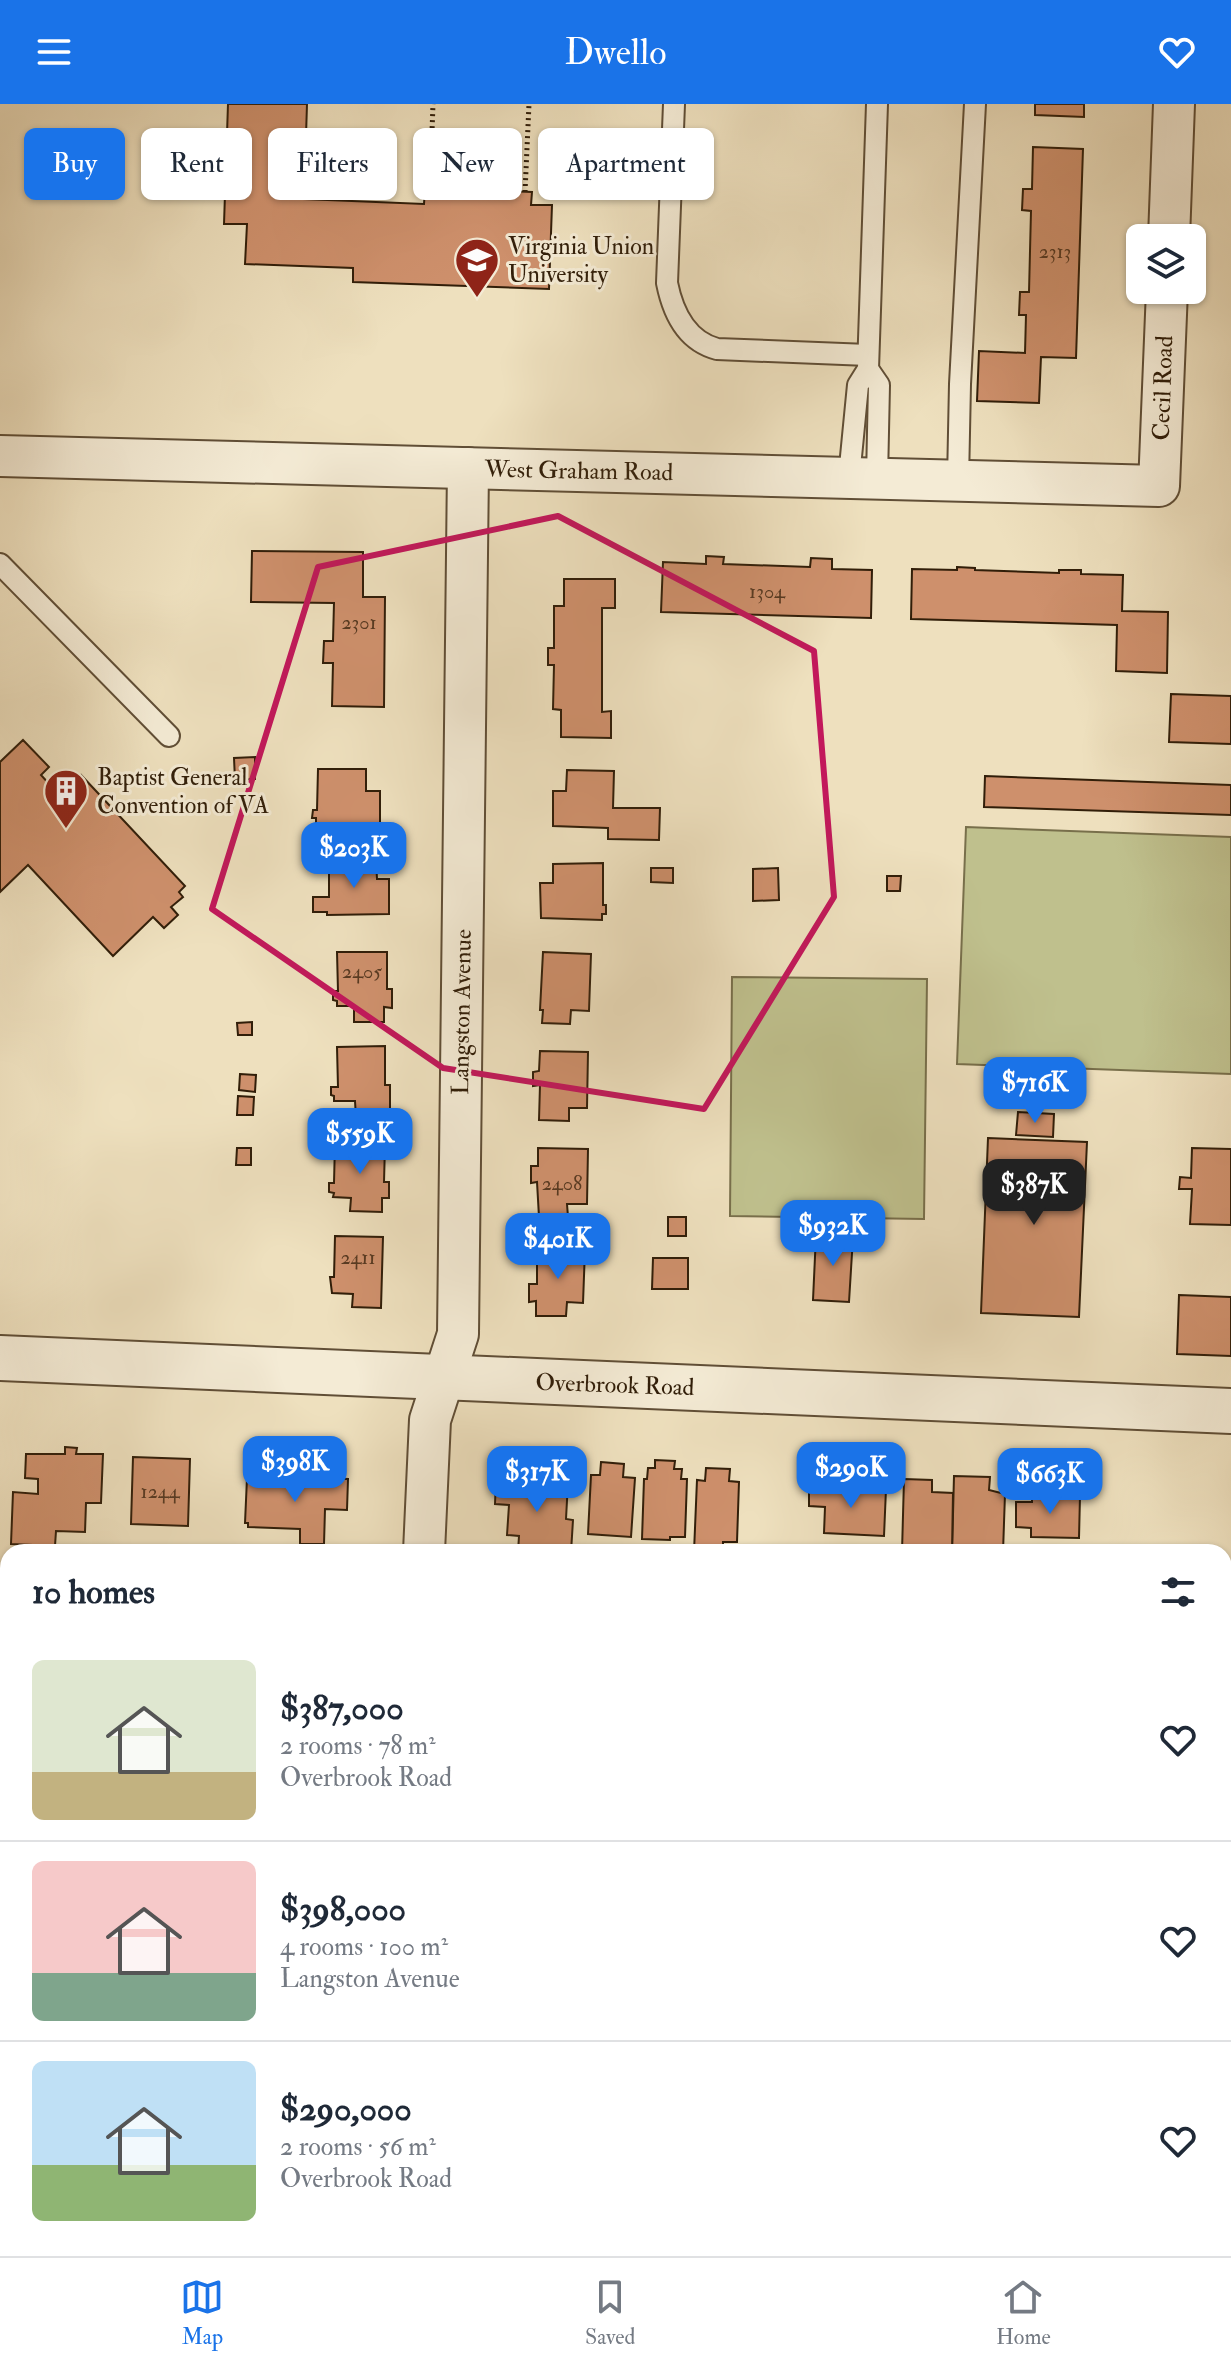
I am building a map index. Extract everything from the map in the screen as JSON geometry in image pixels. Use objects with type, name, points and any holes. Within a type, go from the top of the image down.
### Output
[{"type":"street","points":[[1170,224],[1174,104]]},
{"type":"street","name":"Cecil Road","points":[[1159,486],[1166,304]]},
{"type":"street","name":"West Graham Road","points":[[0,456],[1159,486]]},
{"type":"street","name":"Langston Avenue","points":[[424,1544],[430,1420],[458,1334],[468,468]]},
{"type":"street","name":"Overbrook Road","points":[[0,1358],[1231,1411]]},
{"type":"lane","points":[[674,104],[667,283],[671,306],[686,329],[702,345],[717,349],[868,362]]},
{"type":"lane","points":[[863,477],[858,385],[868,362],[877,104]]},
{"type":"lane","points":[[958,481],[975,104]]},
{"type":"lane","points":[[863,477],[879,385],[868,362]]},
{"type":"lane","points":[[0,564],[169,736]]},
{"type":"path","points":[[432,128],[433,104]]},
{"type":"path","points":[[525,192],[529,104]]},
{"type":"highlighted area","points":[[558,516],[814,651],[834,897],[704,1109],[443,1068],[212,909],[318,567]]},
{"type":"green space","points":[[966,827],[1231,837],[1231,1074],[957,1064]]},
{"type":"green space","points":[[732,977],[927,979],[924,1219],[730,1216]]},
{"type":"building","points":[[228,104],[307,104],[306,128],[268,128],[268,200],[424,204],[424,200],[522,200],[522,192],[532,192],[531,205],[552,205],[549,289],[353,282],[353,268],[245,264],[247,224],[224,224],[225,200],[252,200],[252,128],[227,128]]},
{"type":"building","points":[[1035,104],[1084,104],[1084,117],[1035,115]]},
{"type":"building","points":[[1033,147],[1083,149],[1076,358],[1041,357],[1039,403],[977,401],[979,351],[1025,353],[1026,315],[1019,315],[1020,292],[1029,292],[1031,211],[1022,210],[1023,189],[1032,189]]},
{"type":"building","points":[[252,551],[363,552],[363,597],[385,597],[384,707],[332,706],[333,663],[323,663],[324,641],[333,641],[334,603],[251,602]]},
{"type":"building","points":[[706,556],[724,557],[723,564],[810,567],[811,558],[832,559],[832,569],[872,570],[871,618],[661,612],[663,562],[706,564]]},
{"type":"building","points":[[957,567],[1059,573],[1059,570],[1081,570],[1081,574],[1123,575],[1122,611],[1168,612],[1167,673],[1116,671],[1117,625],[911,619],[912,569],[957,570]]},
{"type":"building","points":[[564,579],[615,579],[615,608],[602,608],[602,712],[611,711],[611,738],[561,737],[561,710],[553,709],[554,665],[548,665],[548,648],[554,648],[554,606],[564,606]]},
{"type":"building","points":[[1171,694],[1231,696],[1231,744],[1169,742]]},
{"type":"building","name":"Baptist General Convention of VA","points":[[23,740],[49,767],[41,775],[59,795],[81,775],[185,886],[179,892],[183,897],[171,907],[178,915],[164,928],[153,917],[113,956],[28,865],[0,892],[0,762]]},
{"type":"building","points":[[255,757],[255,779],[235,780],[234,758]]},
{"type":"building","points":[[318,769],[366,769],[366,791],[380,791],[380,825],[316,825],[316,818],[312,818],[313,810],[317,810]]},
{"type":"building","points":[[567,770],[614,771],[613,808],[660,808],[659,840],[608,839],[608,828],[553,826],[553,791],[566,791]]},
{"type":"building","points":[[985,776],[1231,785],[1231,815],[984,807]]},
{"type":"building","points":[[376,859],[377,879],[389,879],[389,914],[327,915],[327,912],[313,912],[313,897],[329,897],[329,860]]},
{"type":"building","points":[[603,863],[603,905],[606,905],[606,914],[602,914],[602,920],[541,918],[540,883],[553,883],[553,864]]},
{"type":"building","points":[[651,868],[673,868],[673,883],[651,882]]},
{"type":"building","points":[[778,868],[779,900],[753,901],[753,869]]},
{"type":"building","points":[[887,876],[901,876],[900,891],[887,891]]},
{"type":"building","points":[[337,952],[387,952],[387,989],[392,989],[392,1008],[384,1007],[384,1022],[354,1022],[354,1006],[337,1006],[333,991],[338,991]]},
{"type":"building","points":[[543,952],[591,954],[589,1011],[571,1010],[570,1024],[542,1023]]},
{"type":"building","points":[[252,1022],[252,1035],[238,1035],[237,1023]]},
{"type":"building","points":[[385,1046],[385,1085],[390,1085],[390,1117],[356,1118],[355,1101],[334,1101],[331,1095],[331,1087],[338,1087],[337,1047]]},
{"type":"building","points":[[540,1051],[588,1052],[587,1108],[569,1108],[569,1121],[539,1120],[540,1085],[533,1086],[533,1072],[539,1071]]},
{"type":"building","points":[[240,1074],[256,1075],[255,1092],[239,1090]]},
{"type":"building","points":[[238,1096],[254,1097],[253,1115],[237,1115]]},
{"type":"building","points":[[1018,1112],[1054,1114],[1053,1137],[1016,1135]]},
{"type":"building","points":[[988,1138],[1087,1142],[1079,1317],[981,1313]]},
{"type":"building","points":[[335,1143],[385,1145],[384,1182],[389,1182],[389,1198],[382,1198],[382,1212],[350,1211],[351,1198],[333,1197],[334,1193],[329,1192],[329,1183],[334,1183]]},
{"type":"building","points":[[237,1148],[251,1148],[251,1165],[236,1165]]},
{"type":"building","points":[[538,1148],[588,1149],[587,1204],[567,1204],[568,1217],[539,1217],[537,1182],[531,1183],[531,1166],[538,1166]]},
{"type":"building","points":[[1192,1148],[1231,1149],[1231,1225],[1190,1224],[1192,1189],[1179,1189],[1180,1177],[1191,1178]]},
{"type":"building","points":[[668,1217],[686,1217],[686,1236],[668,1236]]},
{"type":"building","points":[[816,1235],[853,1237],[849,1302],[813,1300]]},
{"type":"building","points":[[335,1236],[383,1237],[381,1308],[352,1307],[353,1294],[332,1293],[330,1277],[334,1277]]},
{"type":"building","points":[[537,1248],[585,1249],[583,1303],[567,1302],[566,1316],[536,1316],[536,1301],[529,1302],[529,1284],[537,1284]]},
{"type":"building","points":[[653,1258],[688,1258],[688,1289],[652,1289]]},
{"type":"building","points":[[1179,1295],[1231,1297],[1231,1356],[1177,1354]]},
{"type":"building","points":[[65,1447],[77,1448],[76,1454],[103,1454],[101,1503],[86,1503],[85,1532],[56,1531],[55,1544],[11,1544],[13,1492],[38,1494],[38,1479],[25,1478],[26,1454],[65,1454]]},
{"type":"building","points":[[133,1457],[190,1459],[188,1526],[131,1524]]},
{"type":"building","points":[[655,1460],[675,1461],[674,1469],[682,1469],[681,1479],[687,1479],[685,1537],[642,1539],[644,1479],[647,1479],[648,1468],[655,1468]]},
{"type":"building","points":[[601,1462],[624,1464],[623,1477],[635,1478],[631,1537],[588,1534],[591,1475],[600,1475]]},
{"type":"building","points":[[706,1468],[730,1469],[729,1481],[739,1482],[737,1542],[694,1544],[697,1480],[705,1481]]},
{"type":"building","points":[[273,1473],[348,1479],[347,1510],[325,1509],[324,1544],[300,1544],[300,1529],[248,1527],[245,1523],[247,1478],[272,1479]]},
{"type":"building","points":[[954,1476],[990,1477],[989,1490],[1005,1494],[1003,1544],[952,1544]]},
{"type":"building","points":[[496,1479],[568,1482],[566,1519],[573,1520],[572,1544],[518,1544],[519,1536],[507,1535],[509,1505],[495,1504]]},
{"type":"building","points":[[904,1479],[932,1480],[932,1492],[953,1493],[952,1544],[902,1544]]},
{"type":"building","points":[[809,1486],[886,1489],[884,1536],[824,1533],[825,1507],[809,1506]]},
{"type":"building","points":[[1032,1495],[1080,1496],[1079,1538],[1031,1537],[1031,1528],[1016,1527],[1016,1502],[1032,1502]]},
{"type":"place","name":"Virginia Union University","points":[[477,299]]},
{"type":"place","name":"Baptist General Convention of VA","points":[[66,830]]}]
